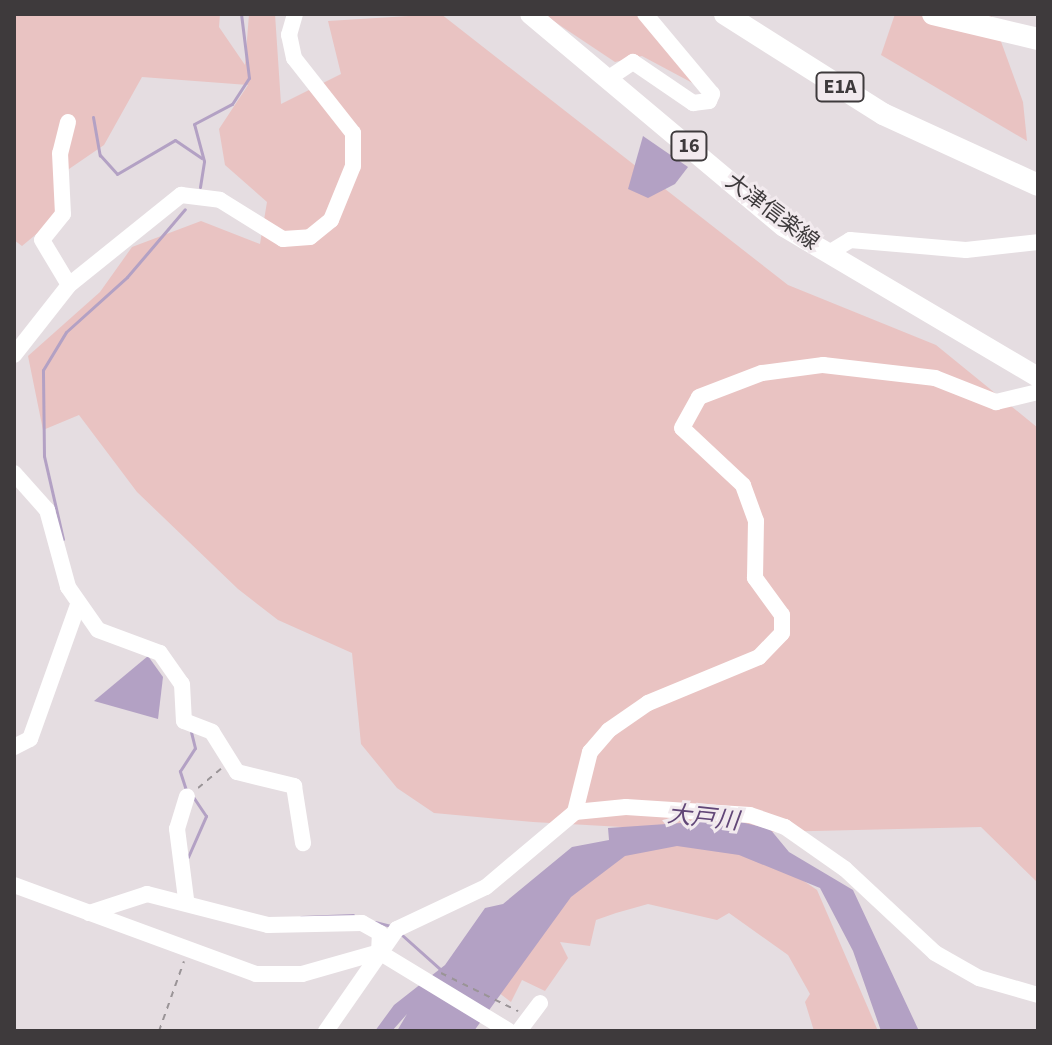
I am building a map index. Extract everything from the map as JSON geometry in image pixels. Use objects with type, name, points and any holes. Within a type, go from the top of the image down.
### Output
[{"type":"highway","points":[[933,14],[1038,39]]},
{"type":"highway","name":"E1A","points":[[727,15],[954,153],[1038,185]]},
{"type":"main road","name":"大津信楽線","points":[[530,14],[784,227],[1030,372]]},
{"type":"street","points":[[14,355],[69,285],[181,195],[220,200],[283,239],[310,237],[331,220],[353,166],[353,133],[294,58],[289,35],[295,14]]},
{"type":"street","points":[[609,78],[633,62],[693,103],[709,101],[712,94],[645,14]]},
{"type":"street","points":[[68,122],[60,153],[63,214],[42,240],[69,285]]},
{"type":"street","points":[[827,254],[850,240],[966,250],[1038,242]]},
{"type":"street","points":[[326,1031],[397,929],[486,887],[575,812],[590,752],[609,730],[648,703],[759,657],[782,633],[782,615],[755,578],[756,521],[743,485],[682,428],[699,397],[762,373],[823,365],[935,378],[996,402],[1038,392]]},
{"type":"street","points":[[14,473],[47,510],[78,605],[98,630],[160,653],[182,684],[189,725],[212,732],[228,764],[294,786],[303,843]]},
{"type":"street","points":[[14,747],[30,739],[78,605]]},
{"type":"street","points":[[186,899],[177,829],[189,794]]},
{"type":"street","points":[[575,812],[693,809],[785,827],[845,869],[935,953],[979,978],[1038,995]]},
{"type":"street","points":[[14,885],[256,974],[317,970],[379,952],[502,1026]]},
{"type":"street","points":[[89,913],[147,894],[186,899],[268,925],[362,923],[380,933],[379,952]]},
{"type":"street","points":[[519,1031],[540,1003]]},
{"type":"path","points":[[189,794],[228,764]]},
{"type":"path","points":[[159,1031],[189,951]]},
{"type":"path","points":[[439,972],[508,1006]]},
{"type":"path","points":[[1038,995],[1038,1024]]},
{"type":"shaded area","points":[[14,14],[220,14],[219,27],[245,65],[249,14],[275,14],[281,104],[341,74],[328,21],[441,14],[788,285],[936,345],[1038,428],[1038,883],[981,827],[729,833],[533,822],[434,813],[397,788],[361,744],[352,653],[278,620],[238,589],[137,492],[79,415],[43,430],[28,356],[100,292],[132,247],[201,221],[260,244],[267,202],[225,165],[219,129],[248,85],[142,77],[104,145],[69,169],[52,221],[22,246],[14,240]]},
{"type":"shaded area","points":[[543,14],[642,14],[700,87],[642,56],[615,62]]},
{"type":"shaded area","points":[[895,14],[991,14],[1023,102],[1027,141],[881,55]]},
{"type":"shaded area","points":[[643,136],[688,167],[675,184],[648,198],[628,189]]},
{"type":"shaded area","points":[[148,656],[163,677],[158,719],[94,701]]},
{"type":"shaded area","points":[[732,820],[770,829],[789,852],[853,890],[919,1031],[881,1031],[853,951],[820,888],[739,855],[677,846],[625,856],[571,897],[474,1031],[397,1031],[407,1014],[392,1031],[375,1031],[394,1005],[445,965],[485,908],[503,904],[572,847],[609,840],[608,828],[710,821],[725,827]]},
{"type":"shaded area","points":[[677,841],[769,857],[817,890],[878,1031],[814,1031],[805,1002],[810,994],[788,955],[729,913],[717,920],[648,904],[596,920],[590,946],[560,942],[568,958],[545,991],[522,980],[511,1002],[494,989],[532,930],[619,851]]},
{"type":"waterway","points":[[200,187],[204,161],[194,124],[232,104],[249,78],[241,14]]},
{"type":"waterway","points":[[93,117],[100,155],[117,174],[175,140],[202,158]]},
{"type":"waterway","points":[[63,539],[44,456],[43,370],[66,332],[127,277],[185,209]]},
{"type":"waterway","points":[[186,790],[180,771],[195,748],[191,732]]},
{"type":"waterway","points":[[188,857],[206,816],[194,798]]},
{"type":"waterway","points":[[301,917],[353,915]]},
{"type":"waterway","points":[[375,922],[391,926]]},
{"type":"waterway","points":[[402,935],[441,970]]},
{"type":"water label","name":"大戸川","points":[[703,818]]}]
